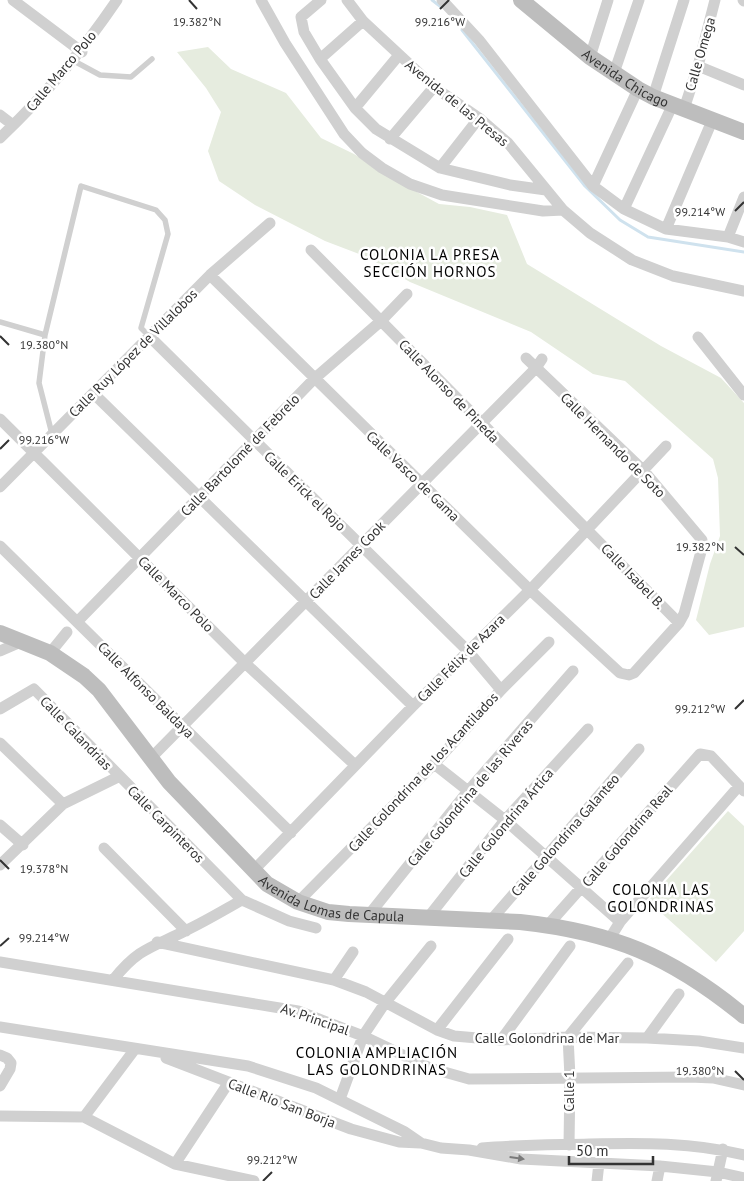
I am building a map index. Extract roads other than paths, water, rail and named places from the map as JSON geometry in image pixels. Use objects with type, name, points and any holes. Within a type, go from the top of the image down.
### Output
[{"type":"street","points":[[13,0],[78,56]]},
{"type":"street","name":"Calle Marco Polo","points":[[0,138],[39,102],[78,56],[117,0]]},
{"type":"street","points":[[262,0],[285,43],[344,134],[362,153],[382,168],[410,184],[442,195],[543,211],[563,210]]},
{"type":"street","points":[[321,0],[301,17],[304,32],[320,59],[355,108],[376,130],[440,168],[546,190]]},
{"type":"street","name":"Avenida de las Presas","points":[[347,0],[363,21],[434,87],[480,118],[508,143],[563,210],[590,233],[632,260],[673,276],[744,291]]},
{"type":"street","points":[[442,0],[479,40],[593,186],[624,209],[666,229],[728,237],[744,242]]},
{"type":"street","name":"Avenida Chicago","points":[[521,0],[590,57],[638,89],[712,121],[744,132]]},
{"type":"street","points":[[590,57],[608,0]]},
{"type":"street","points":[[614,73],[638,0]]},
{"type":"street","points":[[654,97],[684,0]]},
{"type":"street","name":"Calle Omega","points":[[624,209],[698,66],[715,0]]},
{"type":"street","points":[[320,59],[363,21]]},
{"type":"street","points":[[355,108],[399,55]]},
{"type":"street","points":[[698,66],[744,85]]},
{"type":"street","points":[[390,139],[434,87]]},
{"type":"street","points":[[593,186],[638,89]]},
{"type":"street","points":[[0,115],[13,125]]},
{"type":"street","points":[[440,168],[480,118]]},
{"type":"street","points":[[666,229],[712,121]]},
{"type":"street","points":[[728,237],[744,197]]},
{"type":"street","name":"Calle Ruy López de Villalobos","points":[[0,487],[210,275],[270,223]]},
{"type":"street","name":"Calle Alonso de Pineda","points":[[311,250],[381,320],[480,425],[588,530]]},
{"type":"street","name":"Calle Vasco de Gama","points":[[210,275],[530,590],[620,673],[629,675],[634,673],[679,623]]},
{"type":"street","name":"Calle Bartolomé de Febrelo","points":[[77,622],[314,379],[381,320],[407,294]]},
{"type":"street","name":"Calle Erick el Rojo","points":[[149,336],[253,441],[468,651],[501,690]]},
{"type":"street","points":[[698,337],[744,395]]},
{"type":"street","name":"Calle Hernando de Soto","points":[[526,358],[539,364],[644,471],[698,534],[702,548],[688,605],[679,623]]},
{"type":"street","name":"Calle James Cook","points":[[150,759],[306,603],[539,364]]},
{"type":"street","points":[[93,393],[413,706]]},
{"type":"street","name":"Calle Marco Polo","points":[[0,419],[245,663],[355,765]]},
{"type":"street","name":"Calle Félix de Azara","points":[[254,870],[413,706],[530,590],[666,446]]},
{"type":"street","name":"Calle Isabel B.","points":[[588,530],[679,623]]},
{"type":"street","name":"Calle Alfonso Baldaya","points":[[0,546],[291,833]]},
{"type":"street","points":[[50,653],[67,632]]},
{"type":"street","name":"Avenida Lomas de Capula","points":[[0,633],[50,653],[74,667],[99,690],[150,759],[196,812],[267,884],[298,902],[328,912],[368,916],[491,920],[548,925],[610,938],[640,949],[692,977],[744,1016]]},
{"type":"street","points":[[0,651],[23,641]]},
{"type":"street","name":"Calle Golondrina de los Acantilados","points":[[298,902],[434,764],[501,690],[549,642]]},
{"type":"street","name":"Calle Golondrina de las Riveras","points":[[368,916],[468,791],[573,671]]},
{"type":"street","name":"Calle Calandrias","points":[[0,710],[34,689],[118,777]]},
{"type":"street","name":"Calle Golondrina Ártica","points":[[427,919],[505,820],[588,728]]},
{"type":"street","points":[[0,743],[63,804]]},
{"type":"street","name":"Calle Golondrina Galanteo","points":[[491,920],[639,749]]},
{"type":"street","name":"Calle Golondrina Real","points":[[548,925],[695,758],[705,754],[710,756],[742,789]]},
{"type":"street","points":[[434,764],[505,820],[620,922]]},
{"type":"street","name":"Calle Carpinteros","points":[[0,865],[23,845],[63,804],[118,777],[242,900],[289,921],[316,928]]},
{"type":"street","points":[[610,938],[620,922],[742,789]]},
{"type":"street","points":[[0,825],[23,845]]},
{"type":"street","points":[[104,848],[186,931]]},
{"type":"street","points":[[114,979],[137,954],[157,942],[186,931],[242,900]]},
{"type":"street","points":[[437,1030],[508,939]]},
{"type":"street","name":"Calle Golondrina de Mar","points":[[157,942],[334,980],[366,992],[385,1004],[437,1030],[470,1039],[647,1038],[699,1041],[744,1048]]},
{"type":"street","points":[[340,1099],[363,1036],[385,1004],[431,946]]},
{"type":"street","points":[[500,1040],[570,946]]},
{"type":"street","points":[[334,980],[353,952]]},
{"type":"street","name":"Av. Principal","points":[[0,962],[114,979],[298,1011],[363,1036],[449,1075],[469,1079],[690,1077],[713,1078],[744,1085]]},
{"type":"street","points":[[568,1037],[628,963]]},
{"type":"street","points":[[647,1038],[679,994]]},
{"type":"street","name":"Calle Río San Borja","points":[[0,1027],[248,1066],[316,1088],[405,1132],[421,1143]]},
{"type":"street","name":"Calle 1","points":[[568,1037],[570,1077],[569,1144]]},
{"type":"street","points":[[84,1117],[141,1050]]},
{"type":"street","name":"Calle Río San Borja","points":[[141,1050],[351,1129],[399,1142],[421,1143],[441,1148],[469,1150],[521,1159],[660,1166],[717,1176],[744,1178]]},
{"type":"street","points":[[0,1055],[7,1058],[11,1063],[10,1069],[0,1086]]},
{"type":"street","points":[[175,1164],[228,1082]]},
{"type":"street","points":[[0,1116],[84,1117],[175,1164],[254,1181]]},
{"type":"street","name":"Calle Río San Borja","points":[[469,1150],[522,1144],[665,1143],[723,1149],[744,1154]]},
{"type":"street","points":[[717,1176],[723,1149]]},
{"type":"street","points":[[597,1181],[599,1163]]},
{"type":"street","points":[[657,1181],[660,1166]]},
{"type":"lane","points":[[78,56],[100,75],[131,77],[152,59]]},
{"type":"lane","points":[[52,434],[39,383],[45,335],[81,186],[156,210],[166,220],[168,234],[141,328],[149,336]]},
{"type":"lane","points":[[0,322],[45,335]]},
{"type":"waterway","points":[[432,0],[441,7]]},
{"type":"waterway","points":[[462,30],[585,186],[620,220],[648,237],[744,252]]},
{"type":"district","name":"COLONIA LA PRESA SECCIÓN HORNOS","points":[[430,264]]},
{"type":"district","name":"COLONIA LAS GOLONDRINAS","points":[[661,898]]},
{"type":"district","name":"COLONIA AMPLIACIÓN LAS GOLONDRINAS","points":[[377,1062]]}]
